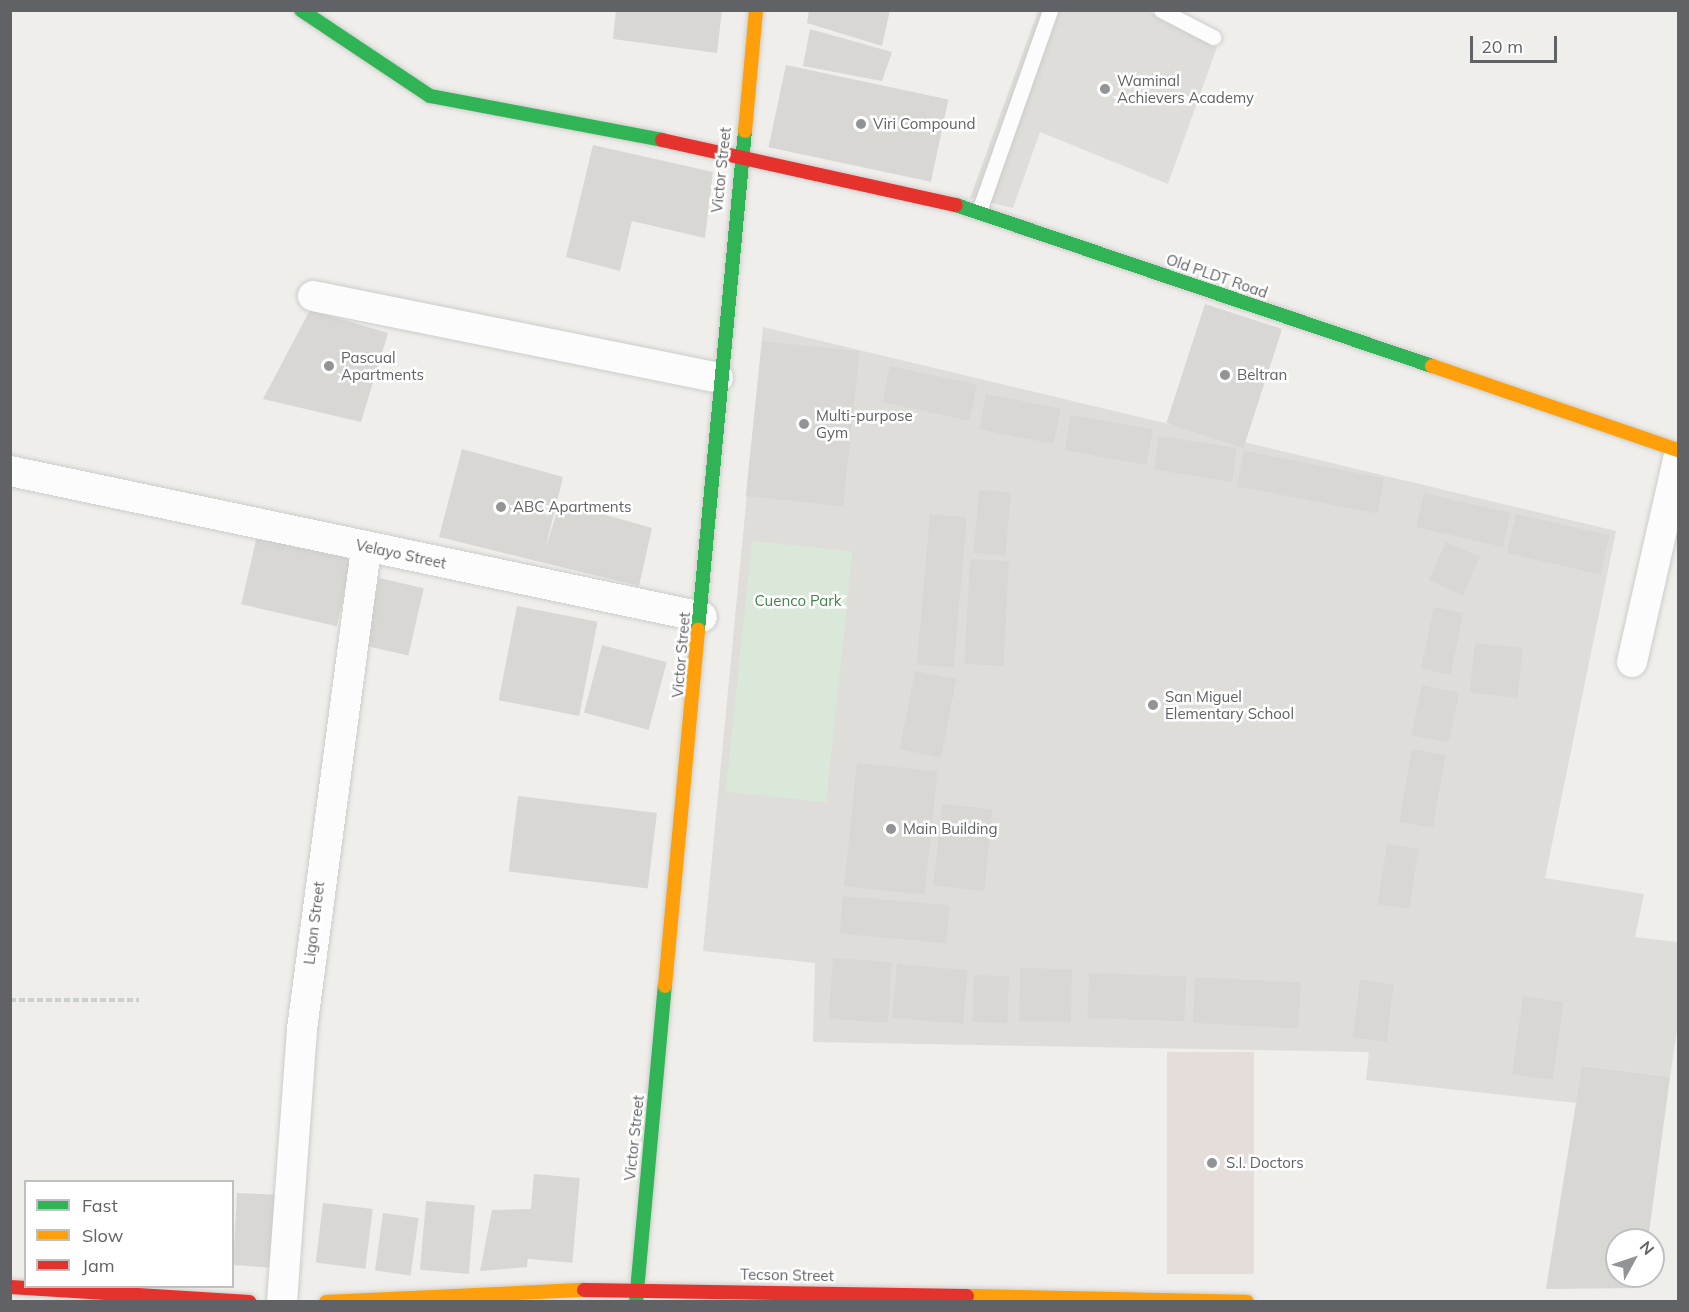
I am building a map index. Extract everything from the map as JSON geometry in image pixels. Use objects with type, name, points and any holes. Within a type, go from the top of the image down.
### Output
[{"type":"street","name":"Old PLDT Road","points":[[301,10],[430,96],[739,154],[979,211],[1678,450]]},
{"type":"street","name":"Victor Street","points":[[636,1295],[702,617],[718,378],[739,154],[756,10]]},
{"type":"street","points":[[314,296],[718,378]]},
{"type":"street","points":[[1632,662],[1678,459]]},
{"type":"street","name":"Velayo Street","points":[[10,471],[702,617]]},
{"type":"street","name":"Ligon Street","points":[[282,1302],[303,1017],[366,547]]},
{"type":"street","points":[[26,1288],[250,1302]]},
{"type":"street","name":"Tecson Street","points":[[326,1302],[636,1295],[1247,1302]]},
{"type":"lane","points":[[979,211],[1050,10]]},
{"type":"lane","points":[[1161,10],[1213,37]]},
{"type":"path","points":[[10,1000],[139,1000]]},
{"type":"shaded area","name":"Waminal Achievers Academy","points":[[1038,11],[1148,11],[1217,47],[1168,184],[1040,132],[1013,208],[970,198]]},
{"type":"shaded area","name":"San Miguel Elementary School","points":[[763,327],[1616,531],[1545,878],[1644,894],[1635,937],[1678,942],[1678,1023],[1670,1077],[1583,1066],[1577,1103],[1366,1080],[1369,1052],[813,1042],[815,963],[703,951]]},
{"type":"shaded area","name":"S.I. Doctors","points":[[1167,1052],[1254,1052],[1254,1274],[1167,1274]]},
{"type":"green space","name":"Cuenco Park","points":[[752,541],[852,552],[826,802],[726,792]]},
{"type":"building","points":[[616,10],[722,10],[717,53],[613,39]]},
{"type":"building","points":[[809,10],[890,10],[882,46],[807,23]]},
{"type":"building","points":[[810,29],[892,52],[882,81],[803,66]]},
{"type":"building","name":"Viri Compound","points":[[786,65],[948,100],[931,182],[769,147]]},
{"type":"building","points":[[593,145],[713,172],[705,238],[632,221],[620,271],[566,257]]},
{"type":"building","name":"Beltran","points":[[1205,304],[1282,329],[1243,448],[1166,423]]},
{"type":"building","name":"Pascual Apartments","points":[[310,310],[388,333],[361,422],[263,399]]},
{"type":"building","name":"Multi-purpose Gym","points":[[762,341],[859,351],[843,506],[746,496]]},
{"type":"building","points":[[890,366],[977,385],[969,421],[882,402]]},
{"type":"building","points":[[986,394],[1061,409],[1054,444],[979,429]]},
{"type":"building","points":[[1071,415],[1153,429],[1146,465],[1065,450]]},
{"type":"building","points":[[1159,436],[1237,448],[1232,482],[1154,470]]},
{"type":"building","name":"ABC Apartments","points":[[462,449],[563,477],[545,550],[560,502],[652,528],[639,586],[439,537]]},
{"type":"building","points":[[1244,451],[1384,478],[1378,514],[1237,486]]},
{"type":"building","points":[[979,490],[1011,493],[1005,556],[974,553]]},
{"type":"building","points":[[1424,493],[1511,513],[1503,547],[1416,527]]},
{"type":"building","points":[[930,514],[967,517],[954,668],[917,664]]},
{"type":"building","points":[[1516,514],[1610,536],[1601,575],[1507,553]]},
{"type":"building","points":[[257,536],[352,558],[337,626],[241,604]]},
{"type":"building","points":[[1446,542],[1480,557],[1463,595],[1429,580]]},
{"type":"building","points":[[970,559],[1009,561],[1003,666],[965,664]]},
{"type":"building","points":[[379,578],[424,588],[408,656],[363,645]]},
{"type":"building","points":[[517,606],[597,622],[579,716],[499,700]]},
{"type":"building","points":[[1434,607],[1463,613],[1450,675],[1421,669]]},
{"type":"building","points":[[1475,643],[1523,648],[1518,698],[1470,693]]},
{"type":"building","points":[[602,645],[667,662],[649,730],[584,713]]},
{"type":"building","points":[[915,671],[956,679],[941,758],[900,750]]},
{"type":"building","points":[[1422,685],[1459,693],[1449,743],[1411,735]]},
{"type":"building","points":[[1412,749],[1445,755],[1433,828],[1399,822]]},
{"type":"building","name":"Main Building","points":[[857,763],[938,771],[925,895],[844,886]]},
{"type":"building","points":[[518,796],[657,813],[648,888],[509,871]]},
{"type":"building","points":[[942,804],[993,809],[984,891],[933,886]]},
{"type":"building","points":[[1387,844],[1419,849],[1409,909],[1377,904]]},
{"type":"building","points":[[843,896],[950,905],[946,943],[840,934]]},
{"type":"building","points":[[833,958],[892,962],[888,1023],[829,1019]]},
{"type":"building","points":[[897,964],[968,970],[963,1024],[892,1018]]},
{"type":"building","points":[[1020,968],[1072,969],[1071,1022],[1019,1021]]},
{"type":"building","points":[[1089,973],[1186,976],[1184,1021],[1087,1018]]},
{"type":"building","points":[[974,975],[1009,976],[1007,1023],[972,1022]]},
{"type":"building","points":[[1195,977],[1301,983],[1298,1028],[1193,1023]]},
{"type":"building","points":[[1360,980],[1394,984],[1387,1042],[1353,1038]]},
{"type":"building","points":[[1523,996],[1564,1002],[1553,1080],[1512,1074]]},
{"type":"building","points":[[1582,1066],[1670,1077],[1650,1228],[1605,1228],[1605,1288],[1641,1288],[1546,1289]]},
{"type":"building","points":[[534,1174],[580,1178],[572,1263],[527,1259]]},
{"type":"building","points":[[237,1193],[289,1195],[277,1268],[234,1265]]},
{"type":"building","points":[[426,1201],[475,1205],[469,1274],[420,1270]]},
{"type":"building","points":[[323,1203],[373,1209],[365,1269],[316,1263]]},
{"type":"building","points":[[532,1209],[527,1267],[480,1271],[492,1210]]},
{"type":"building","points":[[383,1213],[419,1218],[411,1275],[375,1270]]},
{"type":"traffic: fast","points":[[301,10],[430,96],[662,140]]},
{"type":"traffic: fast","points":[[698,630],[745,131]]},
{"type":"traffic: fast","points":[[956,205],[1432,366]]},
{"type":"traffic: fast","points":[[636,1302],[665,986]]},
{"type":"traffic: slow","points":[[745,131],[756,10]]},
{"type":"traffic: slow","points":[[1432,366],[1678,450]]},
{"type":"traffic: slow","points":[[665,986],[698,630]]},
{"type":"traffic: slow","points":[[326,1302],[584,1290]]},
{"type":"traffic: slow","points":[[967,1296],[1247,1302]]},
{"type":"traffic: jam","points":[[662,140],[956,205]]},
{"type":"traffic: jam","points":[[10,1287],[24,1288]]},
{"type":"traffic: jam","points":[[26,1288],[250,1302]]},
{"type":"traffic: jam","points":[[584,1290],[967,1296]]},
{"type":"place","name":"Waminal Achievers Academy","points":[[1105,89]]},
{"type":"place","name":"Viri Compound","points":[[861,124]]},
{"type":"place","name":"Pascual Apartments","points":[[329,366]]},
{"type":"place","name":"Beltran","points":[[1225,375]]},
{"type":"place","name":"Multi-purpose Gym","points":[[804,424]]},
{"type":"place","name":"ABC Apartments","points":[[501,507]]},
{"type":"place","name":"San Miguel Elementary School","points":[[1153,705]]},
{"type":"place","name":"Main Building","points":[[891,829]]},
{"type":"place","name":"S.I. Doctors","points":[[1212,1163]]}]
